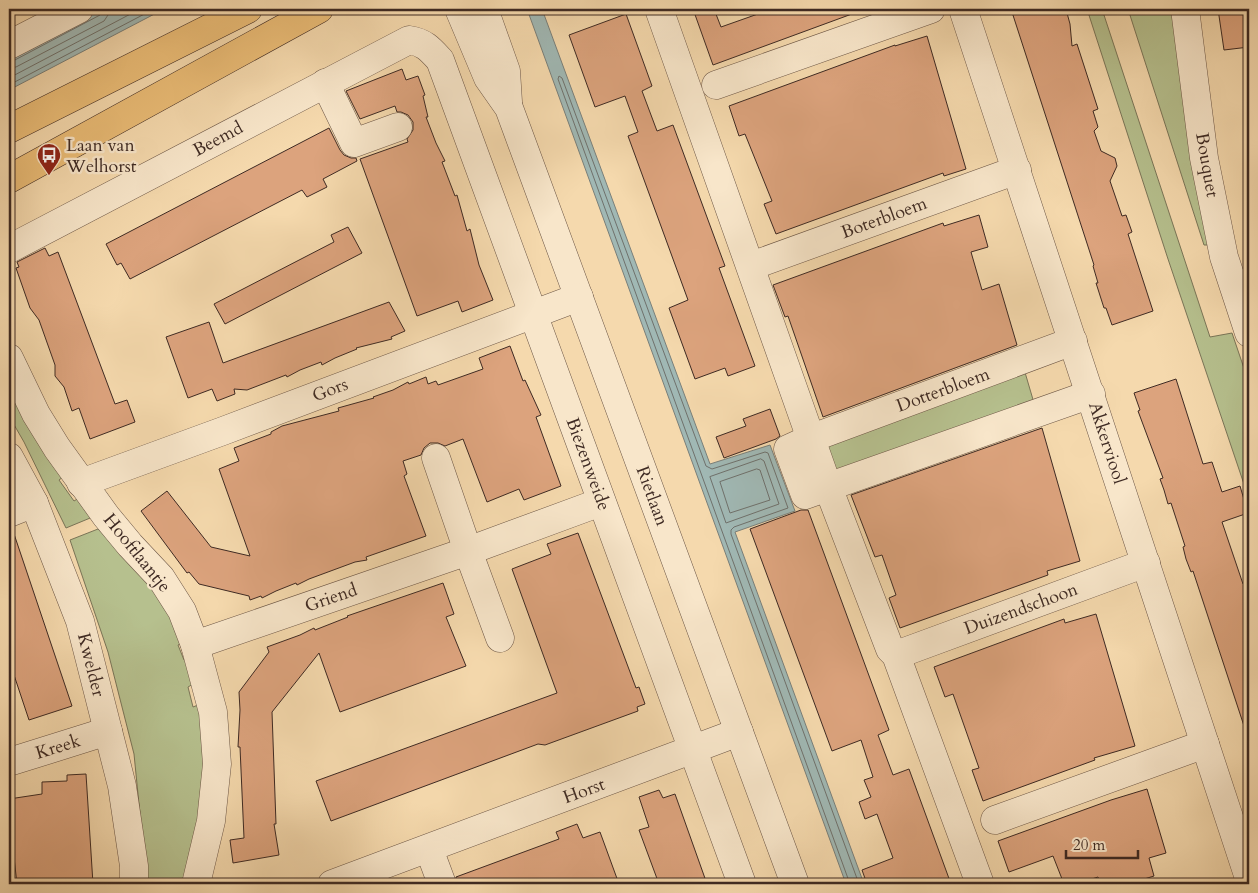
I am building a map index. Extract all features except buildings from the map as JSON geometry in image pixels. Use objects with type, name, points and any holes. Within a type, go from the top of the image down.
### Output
[{"type":"main road","points":[[9,129],[248,9]]},
{"type":"main road","points":[[9,179],[319,9]]},
{"type":"street","points":[[9,45],[79,9]]},
{"type":"street","name":"Rietlaan","points":[[460,9],[488,78],[509,108],[795,884]]},
{"type":"street","name":"Rietlaan","points":[[484,9],[506,71],[509,108]]},
{"type":"street","points":[[659,9],[830,490],[890,649],[896,655],[980,884]]},
{"type":"street","points":[[716,85],[931,9]]},
{"type":"street","name":"Akkerviool","points":[[963,9],[1249,878]]},
{"type":"street","name":"Bouquet","points":[[1185,9],[1204,158],[1224,256],[1248,323]]},
{"type":"street","name":"Beemd","points":[[9,249],[409,40],[420,41],[429,47]]},
{"type":"street","name":"Biezenweide","points":[[429,47],[440,60],[742,884]]},
{"type":"street","points":[[325,83],[354,143],[398,127]]},
{"type":"street","name":"Boterbloem","points":[[751,266],[1017,170]]},
{"type":"street","name":"Gors","points":[[81,482],[223,431],[579,297]]},
{"type":"street","name":"Dotterbloem","points":[[812,438],[1073,341]]},
{"type":"street","name":"Hooftlaantje","points":[[9,358],[36,414],[81,482],[130,545],[161,578],[182,611],[195,645],[213,712],[217,764],[211,821],[196,884]]},
{"type":"street","points":[[830,490],[1091,394]]},
{"type":"street","name":"Kwelder","points":[[9,457],[34,502],[80,621],[122,786],[134,866],[134,884]]},
{"type":"street","points":[[436,458],[500,638]]},
{"type":"street","points":[[9,513],[34,502]]},
{"type":"street","name":"Griend","points":[[195,645],[468,551],[601,502]]},
{"type":"street","name":"Duizendschoon","points":[[896,655],[1146,563]]},
{"type":"street","name":"Kreek","points":[[9,762],[108,731]]},
{"type":"street","name":"Horst","points":[[332,884],[739,732]]},
{"type":"street","points":[[994,820],[1205,744]]},
{"type":"street","points":[[429,849],[442,884]]},
{"type":"green space","points":[[1087,9],[1102,9],[1210,337],[1232,333],[1249,383],[1249,499],[1168,259]]},
{"type":"green space","points":[[1128,9],[1173,9],[1208,245],[1204,245]]},
{"type":"green space","points":[[1024,369],[1034,403],[833,478],[821,444]]},
{"type":"green space","points":[[9,378],[63,477],[59,480],[74,501],[82,496],[95,516],[66,528],[24,442],[9,416]]},
{"type":"green space","points":[[98,529],[156,589],[185,641],[178,645],[184,660],[190,658],[195,683],[188,687],[193,707],[203,703],[209,785],[185,884],[147,884],[134,754],[108,652],[70,540]]},
{"type":"water","points":[[102,9],[164,9],[9,90],[9,58]]},
{"type":"water","points":[[527,9],[542,9],[710,464],[770,445],[795,511],[735,532],[864,884],[846,884]]},
{"type":"place","name":"Laan van Welhorst","points":[[49,176]]}]
